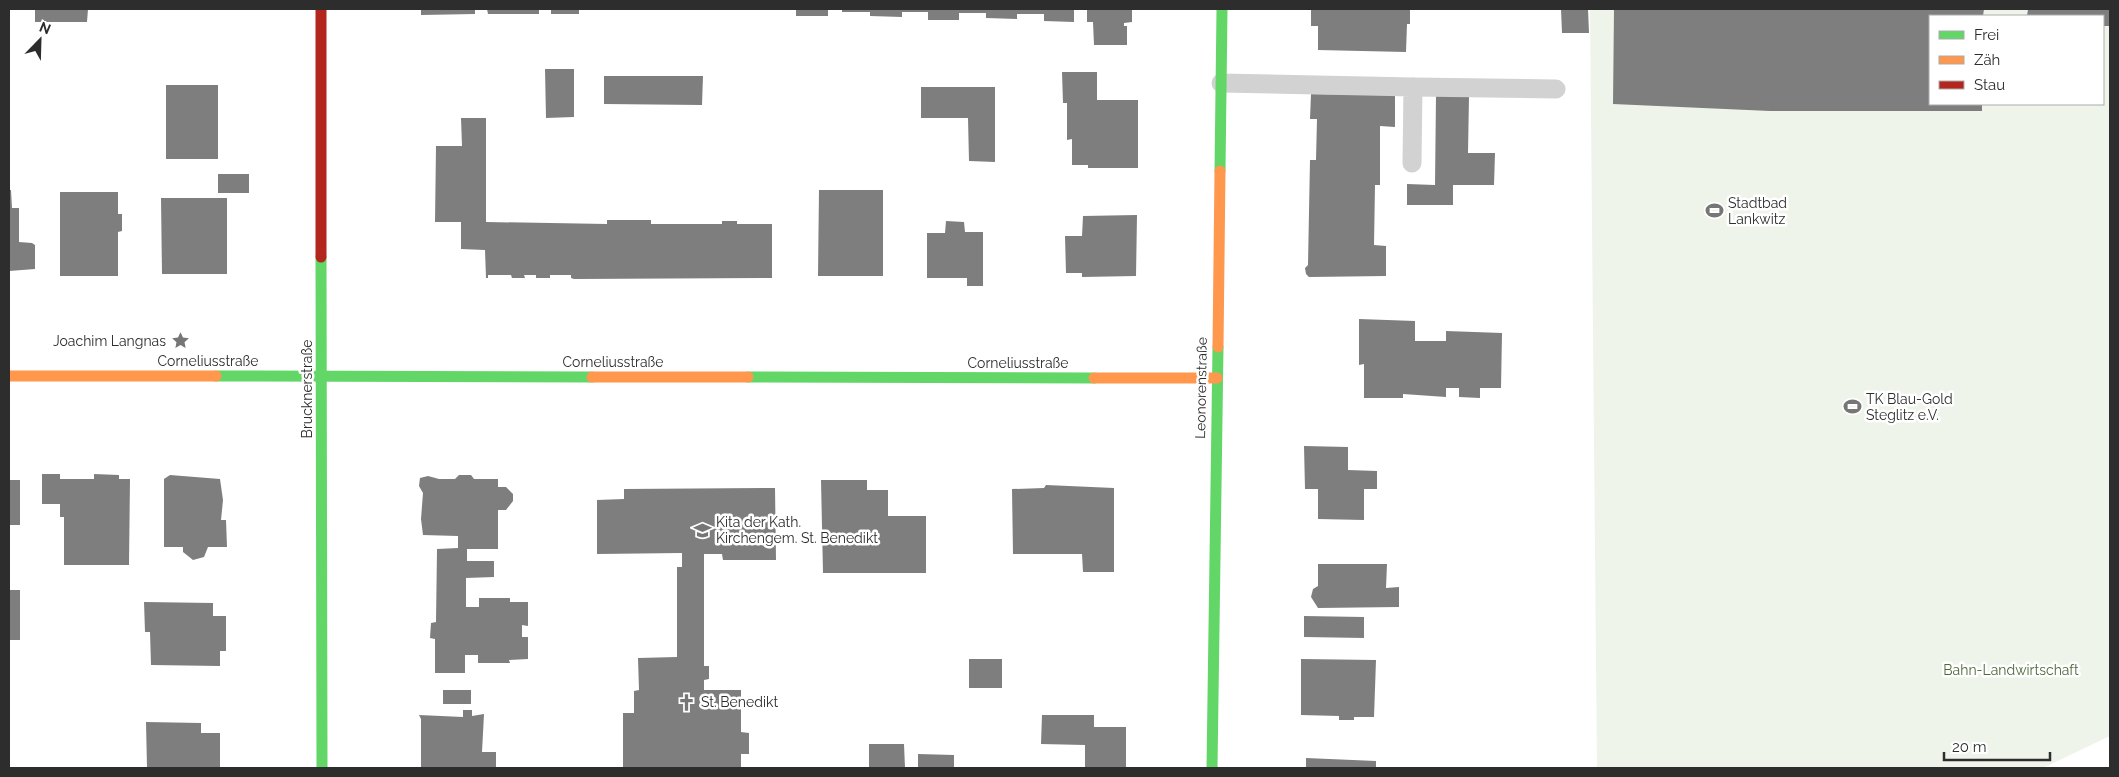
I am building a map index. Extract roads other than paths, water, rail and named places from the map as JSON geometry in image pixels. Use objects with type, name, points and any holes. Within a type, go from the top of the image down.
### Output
[{"type":"street","name":"Brucknerstraße","points":[[321,9],[322,768]]},
{"type":"street","name":"Leonorenstraße","points":[[1212,768],[1222,9]]},
{"type":"street","name":"Corneliusstraße","points":[[9,376],[1217,378]]},
{"type":"lane","points":[[1220,83],[1556,89]]},
{"type":"lane","points":[[1412,163],[1413,87]]},
{"type":"place","name":"Stadtbad Lankwitz","points":[[1714,211]]},
{"type":"place","name":"Joachim Langnas","points":[[180,341]]},
{"type":"place","name":"TK Blau-Gold Steglitz e.V.","points":[[1852,407]]},
{"type":"place","name":"Kita der Kath. Kirchengem. St. Benedikt","points":[[702,530]]},
{"type":"place","name":"St. Benedikt","points":[[687,702]]},
{"type":"park label","name":"Bahn-Landwirtschaft","points":[[2011,670]]}]
